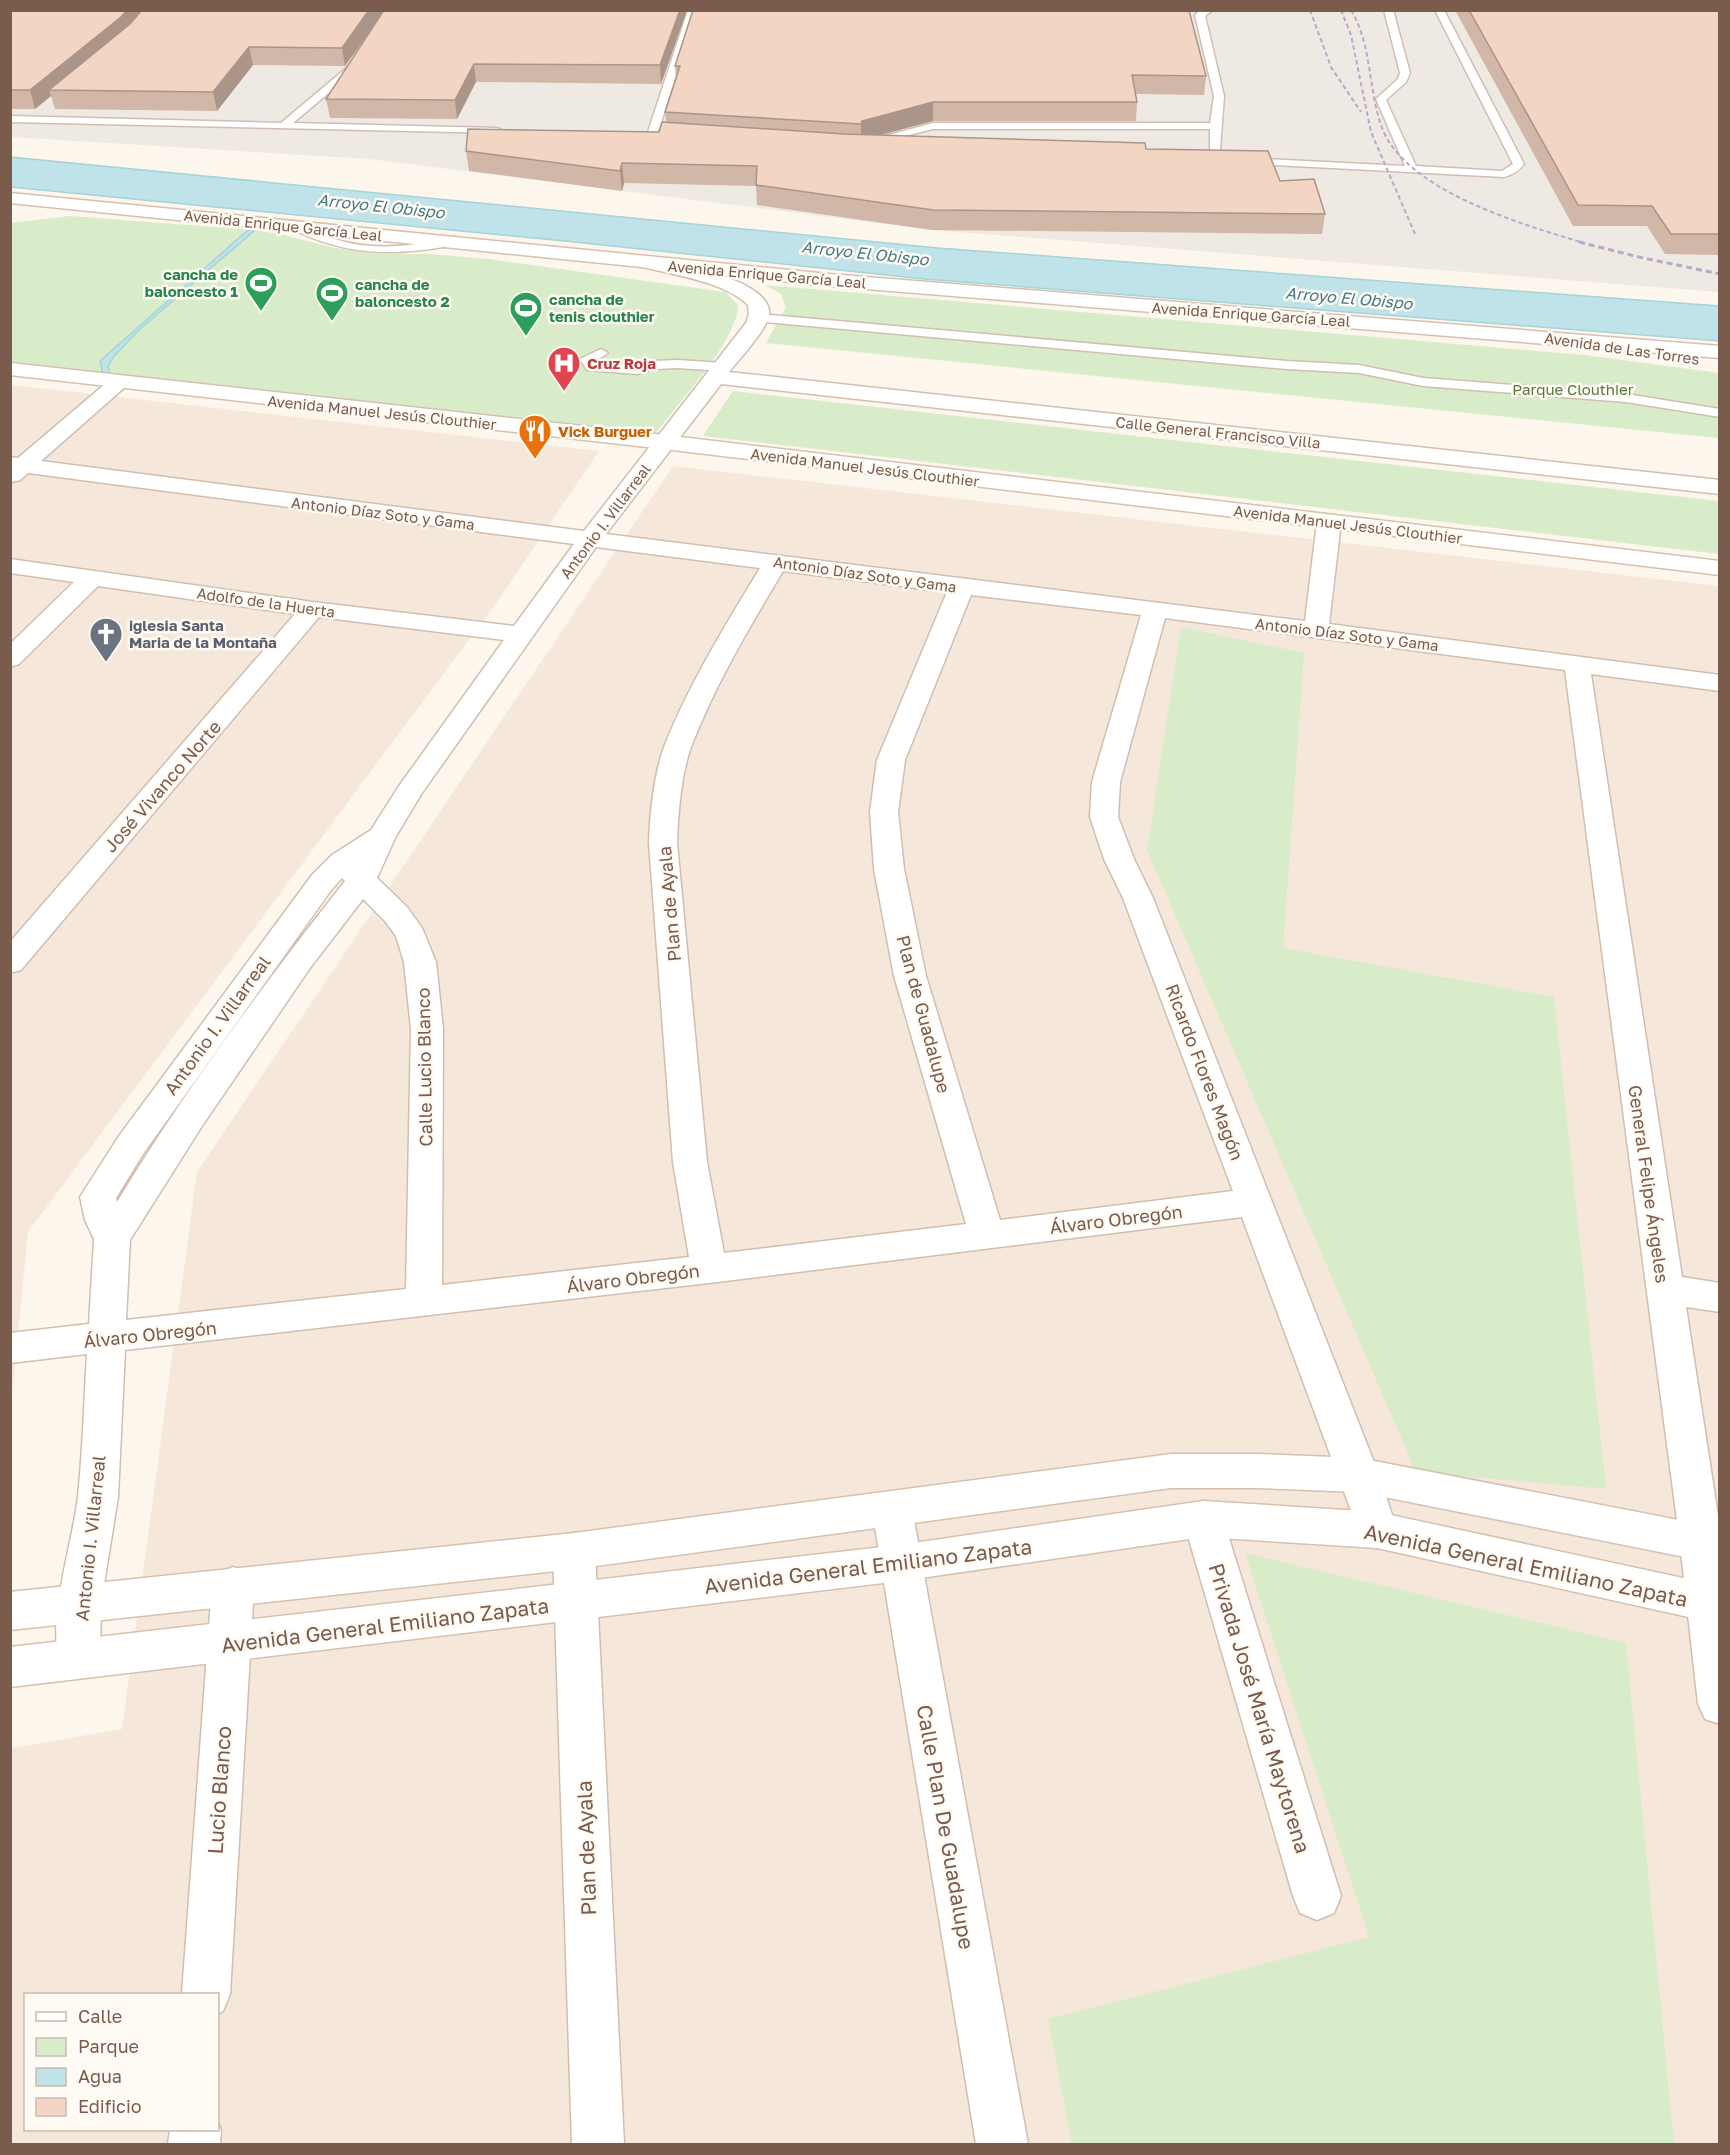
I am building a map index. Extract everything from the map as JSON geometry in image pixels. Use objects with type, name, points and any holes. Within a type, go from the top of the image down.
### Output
[{"type":"street","name":"Avenida Enrique García Leal","points":[[10,198],[455,241],[650,263],[1018,297],[1525,335]]},
{"type":"street","points":[[10,211],[84,205]]},
{"type":"street","points":[[650,263],[746,292],[756,301],[760,310],[759,318]]},
{"type":"street","name":"Antonio I. Villarreal","points":[[78,1658],[80,1603],[98,1497],[112,1239],[146,1183],[299,961],[352,871],[382,836],[409,792],[589,540],[720,372],[759,318]]},
{"type":"street","points":[[1525,335],[1719,352]]},
{"type":"street","name":"Avenida de Las Torres","points":[[1525,335],[1719,361]]},
{"type":"street","name":"Avenida Manuel Jesús Clouthier","points":[[10,369],[118,383],[664,442],[1719,568]]},
{"type":"street","name":"Calle General Francisco Villa","points":[[720,372],[1719,487]]},
{"type":"street","points":[[14,469],[118,383]]},
{"type":"street","name":"Antonio Díaz Soto y Gama","points":[[14,469],[1155,609],[1719,683]]},
{"type":"street","points":[[1317,631],[1329,522]]},
{"type":"street","name":"Plan de Ayala","points":[[709,1269],[690,1162],[663,843],[664,815],[677,749],[724,648],[776,562]]},
{"type":"street","name":"Adolfo de la Huerta","points":[[10,566],[313,609],[522,635]]},
{"type":"street","points":[[10,659],[92,578]]},
{"type":"street","name":"Plan de Guadalupe","points":[[962,587],[891,760],[884,812],[889,869],[910,976],[987,1234]]},
{"type":"street","name":"José Vivanco Norte","points":[[10,963],[313,609]]},
{"type":"street","name":"Ricardo Flores Magón","points":[[1155,609],[1106,782],[1104,817],[1119,859],[1138,898],[1255,1202],[1359,1475],[1377,1530]]},
{"type":"street","name":"General Felipe Ángeles","points":[[1577,664],[1664,1289],[1710,1545],[1719,1704]]},
{"type":"street","name":"Calle Lucio Blanco","points":[[352,871],[396,914],[411,935],[420,962],[427,1029],[424,1302]]},
{"type":"street","name":"Álvaro Obregón","points":[[10,1348],[106,1339],[709,1269],[1255,1202]]},
{"type":"street","points":[[1664,1289],[1719,1298]]},
{"type":"street","points":[[10,1611],[574,1551],[1171,1472],[1257,1471],[1359,1475],[1710,1545]]},
{"type":"street","name":"Calle Plan De Guadalupe","points":[[892,1509],[1002,2145]]},
{"type":"street","name":"Avenida General Emiliano Zapata","points":[[10,1667],[575,1603],[900,1563],[1203,1519],[1377,1530],[1713,1604]]},
{"type":"street","name":"Privada José María Maytorena","points":[[1203,1519],[1317,1896]]},
{"type":"street","name":"Plan de Ayala","points":[[574,1551],[598,2145]]},
{"type":"street","name":"Lucio Blanco","points":[[206,1993],[233,1586]]},
{"type":"lane","points":[[284,125],[354,66],[392,10]]},
{"type":"lane","points":[[668,136],[646,135],[693,10]]},
{"type":"lane","points":[[1209,10],[1200,15],[1219,96],[1215,126],[1215,160]]},
{"type":"lane","points":[[1388,10],[1405,73],[1402,80],[1381,99],[1412,170]]},
{"type":"lane","points":[[1203,159],[1504,174],[1514,169],[1519,164],[1439,10]]},
{"type":"lane","points":[[10,119],[37,116],[506,131]]},
{"type":"lane","points":[[892,150],[855,147],[933,126],[1215,126]]},
{"type":"lane","points":[[759,318],[1287,365],[1359,369],[1423,382],[1626,398],[1719,412]]},
{"type":"lane","points":[[601,352],[587,359],[592,367],[637,370],[654,365],[677,364],[720,372]]},
{"type":"shaded area","points":[[10,11],[1719,11],[1719,292],[932,230],[369,159],[11,137]]},
{"type":"shaded area","points":[[11,385],[599,451],[497,602],[28,1232],[11,1405]]},
{"type":"shaded area","points":[[673,466],[1719,586],[1719,2144],[11,2144],[11,1748],[122,1729],[197,1172]]},
{"type":"green space","points":[[70,216],[255,230],[335,248],[375,254],[428,254],[489,259],[725,292],[738,305],[728,336],[718,353],[656,433],[11,362],[10,223]]},
{"type":"green space","name":"Parque Clouthier","points":[[765,285],[1585,355],[1719,373],[1719,438],[766,343],[786,307],[781,294]]},
{"type":"green space","points":[[733,391],[1719,501],[1719,554],[703,436]]},
{"type":"green space","points":[[1181,627],[1304,653],[1283,948],[1554,997],[1606,1489],[1416,1472],[1147,850]]},
{"type":"green space","points":[[1245,1553],[1626,1643],[1674,2144],[1072,2144],[1048,2019],[1369,1937]]},
{"type":"water","name":"Arroyo El Obispo","points":[[10,157],[938,248],[1719,306],[1719,341],[924,279],[565,241],[11,187]]},
{"type":"water","points":[[248,230],[255,230],[139,330],[114,356],[108,367],[110,374],[103,374],[100,361]]},
{"type":"building","points":[[10,10],[127,10],[30,90],[10,90]]},
{"type":"building","points":[[142,10],[369,10],[342,48],[249,47],[213,92],[49,90],[130,24]]},
{"type":"building","points":[[384,10],[680,10],[660,65],[474,64],[455,100],[326,99]]},
{"type":"building","points":[[693,10],[1189,10],[1206,76],[1132,75],[1137,102],[933,102],[862,121],[861,124],[665,112],[680,66],[675,66]]},
{"type":"building","points":[[1469,10],[1719,10],[1719,234],[1671,234],[1652,206],[1578,205]]},
{"type":"building","points":[[662,122],[844,134],[1145,143],[1146,149],[1268,151],[1280,181],[1314,179],[1325,214],[933,210],[756,185],[757,166],[622,163],[620,171],[466,151],[468,129],[659,132]]},
{"type":"railway","points":[[1310,10],[1331,67],[1361,112]]},
{"type":"railway","points":[[1341,10],[1351,35],[1371,132],[1415,234]]},
{"type":"railway","points":[[1351,10],[1363,37],[1381,125],[1393,148],[1413,168],[1468,202],[1530,226],[1584,243]]},
{"type":"railway","points":[[1579,242],[1720,274]]},
{"type":"place","name":"cancha de baloncesto 1","points":[[261,312]]},
{"type":"place","name":"cancha de baloncesto 2","points":[[332,322]]},
{"type":"place","name":"cancha de tenis clouthier","points":[[526,337]]},
{"type":"place","name":"Cruz Roja","points":[[564,392]]},
{"type":"place","name":"Vick Burguer","points":[[535,460]]},
{"type":"place","name":"iglesia Santa Maria de la Montaña","points":[[106,663]]}]
